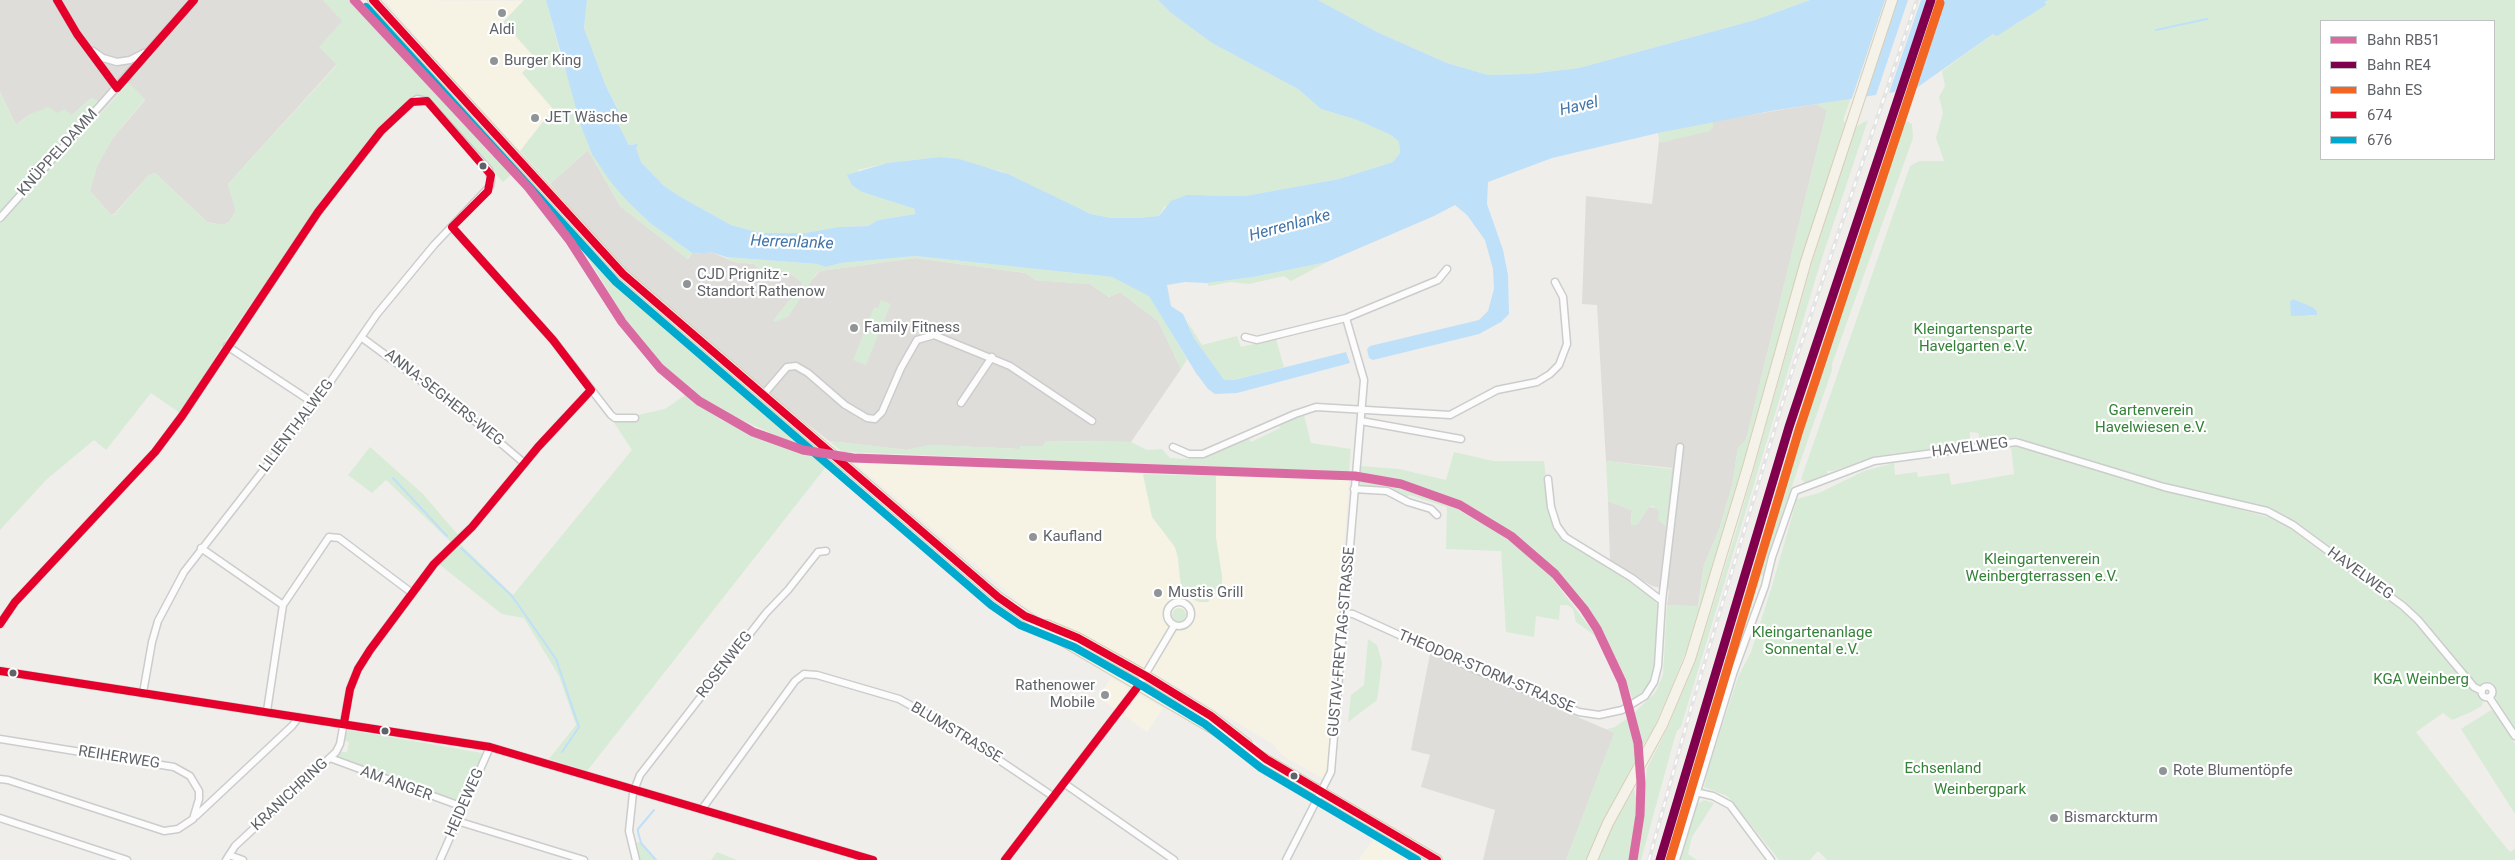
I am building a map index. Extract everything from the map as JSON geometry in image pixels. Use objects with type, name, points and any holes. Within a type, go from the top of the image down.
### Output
[{"type":"main road","points":[[373,0],[623,274],[954,560],[1025,616],[1206,727],[1266,759],[1437,860]]},
{"type":"main road","points":[[1592,860],[1608,823],[1674,699],[1708,604],[1806,261],[1850,122],[1892,0]]},
{"type":"main road","points":[[1025,616],[1078,638],[1146,676],[1211,716],[1266,759]]},
{"type":"street","points":[[57,0],[83,42],[117,88]]},
{"type":"street","name":"KNÜPPELDAMM","points":[[0,218],[194,0]]},
{"type":"street","points":[[83,42],[97,55],[117,62],[130,60],[149,50]]},
{"type":"street","name":"LILIENTHALWEG","points":[[143,693],[152,642],[161,614],[181,577],[315,404],[405,279],[488,191],[492,181],[489,170],[427,102],[422,100],[412,102],[381,131],[318,212],[227,346]]},
{"type":"street","points":[[452,227],[553,340],[615,418],[635,418]]},
{"type":"street","points":[[1245,337],[1257,340],[1346,318],[1438,280],[1447,269]]},
{"type":"street","points":[[1173,447],[1189,454],[1203,454],[1306,410],[1330,406],[1450,416],[1497,390],[1530,384],[1544,378],[1559,365],[1567,344],[1563,297],[1555,282]]},
{"type":"street","name":"GUSTAV-FREYTAG-STRASSE","points":[[1286,860],[1331,772],[1362,410],[1363,372],[1346,318]]},
{"type":"street","points":[[763,395],[787,367],[796,366],[845,405],[867,418],[875,419],[882,412],[901,368],[917,340],[934,335],[992,357],[1010,366],[1092,421]]},
{"type":"street","name":"ANNA-SEGHERS-WEG","points":[[362,337],[470,417],[524,463]]},
{"type":"street","points":[[0,624],[15,602],[155,452],[182,416],[227,346],[315,404]]},
{"type":"street","points":[[961,403],[992,357]]},
{"type":"street","name":"KRANICHRING","points":[[227,858],[235,846],[330,758],[340,744],[350,689],[358,669],[437,560],[472,527],[524,463],[591,390]]},
{"type":"street","points":[[1361,421],[1461,439]]},
{"type":"street","name":"HAVELWEG","points":[[1695,792],[1795,491],[1874,461],[2016,442],[2164,487],[2257,508],[2278,516],[2408,610],[2474,687],[2482,691],[2486,686],[2491,688],[2493,693],[2489,697],[2515,736]]},
{"type":"street","points":[[1662,601],[1680,447]]},
{"type":"street","points":[[1548,479],[1551,507],[1557,526],[1565,537],[1632,578],[1662,601]]},
{"type":"street","points":[[1354,489],[1387,491],[1408,502],[1431,509],[1437,516]]},
{"type":"street","points":[[267,711],[283,605],[331,536],[339,538],[412,593]]},
{"type":"street","points":[[202,548],[283,605]]},
{"type":"street","name":"ROSENWEG","points":[[634,789],[647,764],[766,613],[788,590],[818,552],[826,551]]},
{"type":"street","name":"THEODOR-STORM-STRASSE","points":[[1344,613],[1353,614],[1474,669],[1579,712],[1590,715],[1608,715],[1630,707],[1645,696],[1656,676],[1662,601]]},
{"type":"street","points":[[1004,860],[1065,784],[1139,686],[1174,626]]},
{"type":"street","points":[[0,671],[490,746],[873,860]]},
{"type":"street","name":"BLUMSTRASSE","points":[[702,809],[795,681],[804,674],[816,675],[899,699],[950,727],[1054,797]]},
{"type":"street","points":[[0,779],[164,831],[178,829],[192,819],[292,726],[299,717]]},
{"type":"street","name":"REIHERWEG","points":[[0,739],[182,770],[190,776],[199,791],[198,808],[192,819]]},
{"type":"street","name":"HEIDEWEG","points":[[440,860],[490,746]]},
{"type":"street","name":"AM ANGER","points":[[330,758],[463,807]]},
{"type":"street","points":[[1065,784],[1174,860]]},
{"type":"street","points":[[634,789],[629,831],[636,860]]},
{"type":"street","points":[[1676,860],[1695,792],[1718,798],[1730,805],[1771,860]]},
{"type":"street","points":[[0,818],[127,860]]},
{"type":"street","points":[[457,821],[584,860]]},
{"type":"street","points":[[227,858],[243,860]]},
{"type":"shaded area","points":[[0,0],[323,0],[343,21],[337,64],[228,184],[236,211],[229,222],[223,225],[207,222],[155,173],[149,175],[111,215],[90,191],[97,166],[112,139],[145,100],[128,83],[85,130],[79,125],[98,101],[91,98],[72,115],[30,114],[16,125],[0,92]]},
{"type":"shaded area","points":[[385,0],[525,1],[503,22],[536,59],[522,73],[553,109],[520,151],[429,52]]},
{"type":"shaded area","points":[[1817,104],[1827,110],[1746,440],[1738,448],[1732,486],[1719,530],[1704,565],[1698,607],[1667,605],[1669,590],[1652,586],[1610,561],[1608,501],[1632,510],[1631,524],[1637,524],[1649,507],[1657,508],[1659,512],[1672,468],[1606,461],[1597,305],[1582,304],[1586,196],[1652,204],[1659,141],[1663,142],[1713,127],[1713,121]]},
{"type":"shaded area","points":[[588,150],[620,206],[688,259],[692,253],[705,254],[711,252],[735,262],[754,264],[759,268],[787,271],[803,283],[773,321],[820,271],[915,258],[1026,273],[1035,280],[1090,284],[1109,297],[1120,292],[1158,321],[1181,369],[1131,442],[1046,441],[1043,446],[1021,446],[1020,449],[930,445],[907,450],[829,441],[760,387],[621,266],[550,184]]},
{"type":"shaded area","points":[[855,463],[1143,474],[1152,517],[1175,547],[1178,558],[1179,579],[1222,576],[1216,538],[1216,476],[1349,480],[1328,761],[1324,779],[1283,756],[1273,744],[1162,678],[1076,631],[1043,617],[1023,605]]},
{"type":"shaded area","points":[[1430,654],[1615,733],[1566,860],[1483,860],[1495,810],[1421,787],[1430,755],[1411,750]]},
{"type":"shaded area","points":[[1111,678],[1128,688],[1127,695],[1116,710],[1098,697]]},
{"type":"shaded area","points":[[1139,695],[1163,708],[1147,732],[1124,715]]},
{"type":"shaded area","points":[[1378,834],[1420,860],[1358,860]]},
{"type":"green space","points":[[323,0],[348,0],[511,175],[503,182],[429,101],[411,100],[317,209],[228,337],[180,413],[151,393],[106,450],[94,440],[46,480],[0,530],[0,223],[129,83],[145,99],[112,139],[97,166],[90,191],[111,215],[114,215],[149,175],[155,173],[207,222],[223,225],[229,222],[236,211],[228,184],[337,65],[319,47],[342,21]]},
{"type":"green space","points":[[524,0],[546,0],[564,68],[629,203],[650,223],[692,253],[687,259],[620,206],[588,150],[550,184],[520,151],[553,109],[522,73],[536,59],[503,22]]},
{"type":"green space","points":[[587,0],[1158,0],[1171,13],[1212,43],[1298,89],[1321,109],[1357,120],[1391,135],[1399,142],[1400,153],[1393,162],[1339,179],[1245,196],[1207,195],[1164,207],[1159,216],[1138,218],[1111,218],[1091,214],[1001,171],[940,157],[887,163],[858,170],[862,192],[915,209],[915,214],[878,220],[868,226],[839,227],[805,233],[760,233],[731,225],[679,196],[663,185],[641,162],[634,144],[629,145],[615,118],[618,109],[605,84],[584,28]]},
{"type":"green space","points":[[1318,0],[1810,0],[1755,20],[1579,68],[1528,74],[1488,75],[1447,63],[1377,32]]},
{"type":"green space","points":[[2049,0],[2515,0],[2515,731],[2496,700],[2494,684],[2487,682],[2481,686],[2476,685],[2421,618],[2408,606],[2282,514],[2267,508],[2224,497],[2220,504],[2275,519],[2300,534],[2376,590],[2412,618],[2483,700],[2482,706],[2471,712],[2452,720],[2443,713],[2416,732],[2510,852],[2515,849],[2515,860],[1827,860],[1818,851],[1810,860],[1779,860],[1727,796],[1704,787],[1738,677],[1751,652],[1797,499],[1819,493],[1864,471],[1894,463],[1895,475],[1917,472],[1918,477],[1949,473],[1951,485],[2014,474],[2011,446],[2018,446],[2019,437],[1981,442],[1978,433],[1970,432],[1970,444],[1876,456],[1833,471],[1827,471],[1827,474],[1809,482],[1805,483],[1801,479],[1910,166],[1919,161],[1944,161],[1936,138],[1943,113],[1939,97],[1945,86],[1942,71],[1993,34],[2017,24]],"holes":[[[2294,299],[2317,311],[2313,316],[2301,314]]]},
{"type":"green space","points":[[0,92],[16,125],[30,114],[49,107],[57,113],[65,109],[72,115],[91,98],[98,101],[0,212]]},
{"type":"green space","points":[[1851,98],[1843,120],[1845,123],[1788,304],[1745,460],[1693,634],[1652,732],[1641,748],[1634,713],[1655,693],[1663,675],[1667,605],[1699,606],[1704,565],[1719,530],[1732,486],[1738,448],[1746,439],[1827,110],[1817,104]]},
{"type":"green space","points":[[1868,120],[1820,264],[1681,727],[1677,731],[1674,740],[1641,860],[1635,860],[1647,768],[1667,729],[1695,661],[1735,535],[1812,263],[1855,127]]},
{"type":"green space","points":[[1904,120],[1912,124],[1913,138],[1832,364],[1832,370],[1765,564],[1764,575],[1761,576],[1714,725],[1824,361]]},
{"type":"green space","points":[[1713,121],[1713,127],[1710,131],[1663,142],[1659,141],[1658,133]]},
{"type":"green space","points":[[573,226],[615,276],[820,449],[779,437],[729,414],[701,397],[661,363],[625,319],[571,230]]},
{"type":"green space","points":[[915,256],[1112,277],[1125,283],[1142,283],[1187,359],[1181,369],[1158,321],[1120,292],[1109,297],[1090,284],[1035,280],[1026,273],[915,258],[820,271],[815,275],[789,316],[775,322],[773,321],[803,283],[787,271],[761,270],[754,264],[735,262],[726,257],[817,264],[826,267],[841,263]]},
{"type":"green space","points":[[1327,262],[1291,281],[1284,276],[1249,284],[1230,282],[1209,286],[1207,283],[1253,277]]},
{"type":"green space","points":[[881,300],[891,304],[866,365],[853,360],[874,307],[878,308]]},
{"type":"green space","points":[[1187,321],[1202,345],[1237,336],[1241,347],[1276,339],[1284,367],[1234,380],[1223,380],[1194,338]]},
{"type":"green space","points":[[685,395],[722,420],[751,434],[811,456],[830,458],[844,471],[841,473],[852,482],[825,468],[587,771],[549,759],[576,725],[559,676],[524,618],[502,614],[440,565],[440,562],[460,544],[513,595],[632,450],[611,418],[616,415],[638,415],[665,409]]},
{"type":"green space","points":[[1304,415],[1311,443],[1351,449],[1349,472],[843,452],[829,441],[907,450],[930,445],[1020,449],[1020,446],[1043,446],[1046,441],[1131,442],[1147,450],[1162,449],[1170,458],[1185,459],[1202,457],[1249,439],[1251,442],[1280,428],[1279,425]]},
{"type":"green space","points":[[370,447],[423,494],[458,535],[451,542],[386,480],[372,493],[348,475]]},
{"type":"green space","points":[[1454,452],[1493,461],[1544,461],[1550,510],[1564,539],[1654,597],[1657,604],[1655,668],[1647,687],[1633,701],[1626,680],[1600,627],[1563,577],[1530,546],[1494,520],[1463,503],[1426,488],[1359,473],[1360,466],[1399,469],[1446,480]]},
{"type":"green space","points":[[1606,461],[1672,469],[1666,527],[1658,520],[1659,511],[1653,506],[1649,507],[1637,525],[1631,525],[1632,510],[1608,501]]},
{"type":"green space","points":[[1143,474],[1216,476],[1216,538],[1222,584],[1208,602],[1199,602],[1182,595],[1175,547],[1152,517]]},
{"type":"green space","points":[[1359,481],[1389,486],[1430,498],[1449,505],[1491,528],[1513,543],[1549,574],[1597,637],[1576,622],[1573,609],[1568,605],[1560,605],[1559,620],[1536,616],[1534,637],[1506,632],[1501,551],[1446,549],[1447,507],[1409,495],[1407,497],[1388,489],[1362,486],[1359,484]]},
{"type":"green space","points":[[1176,608],[1182,608],[1186,615],[1182,622],[1176,622],[1172,618],[1172,612]]},
{"type":"green space","points":[[1368,639],[1377,645],[1382,663],[1377,700],[1348,722],[1351,695],[1364,685]]},
{"type":"green space","points":[[2491,710],[2496,713],[2515,744],[2515,814],[2461,729]]},
{"type":"green space","points":[[1629,717],[1637,757],[1604,821],[1587,860],[1566,860],[1614,733],[1607,729],[1615,727]]},
{"type":"green space","points":[[349,730],[482,753],[482,756],[462,802],[456,803],[336,757],[339,752],[347,752],[349,742],[344,741],[345,735]]},
{"type":"green space","points":[[1634,789],[1637,801],[1637,818],[1630,860],[1597,860],[1612,826]]},
{"type":"green space","points":[[1704,800],[1714,803],[1692,837],[1688,854],[1697,860],[1680,860],[1697,804]]},
{"type":"green space","points":[[640,842],[657,860],[639,860],[633,844]]},
{"type":"green space","points":[[717,852],[737,860],[711,860]]},
{"type":"water","points":[[546,0],[587,0],[584,28],[605,84],[618,110],[615,118],[629,145],[638,144],[636,148],[641,162],[663,185],[731,225],[760,233],[805,233],[839,227],[868,226],[878,220],[915,214],[915,209],[862,192],[852,185],[847,175],[887,163],[940,157],[959,159],[1008,174],[1091,214],[1111,218],[1138,218],[1159,216],[1171,201],[1187,195],[1245,196],[1339,179],[1393,162],[1400,153],[1399,142],[1391,135],[1357,120],[1321,109],[1298,89],[1212,43],[1171,13],[1158,0],[1318,0],[1377,32],[1447,63],[1488,75],[1528,74],[1579,68],[1755,20],[1810,0],[2049,0],[2045,2],[2046,5],[1997,36],[1993,34],[1915,89],[1771,111],[1658,133],[1552,158],[1488,182],[1487,204],[1503,250],[1508,275],[1509,314],[1501,322],[1479,334],[1373,360],[1369,358],[1367,349],[1370,346],[1479,320],[1488,311],[1494,289],[1493,269],[1485,240],[1467,215],[1455,205],[1434,216],[1327,262],[1253,277],[1207,283],[1185,282],[1167,285],[1171,306],[1183,314],[1194,338],[1224,380],[1234,380],[1346,352],[1350,363],[1237,393],[1215,394],[1208,389],[1196,373],[1149,296],[1112,277],[915,256],[841,263],[826,267],[817,264],[726,257],[711,252],[705,254],[692,253],[650,223],[629,203],[610,181],[592,154],[581,126]]},
{"type":"water","points":[[2293,299],[2312,307],[2317,311],[2317,315],[2291,316],[2290,302]]},
{"type":"pier","points":[[1885,0],[1898,0],[1865,99],[1851,101]]},
{"type":"pier","points":[[1908,0],[1921,0],[1888,96],[1875,98]]},
{"type":"pier","points":[[1927,0],[1942,0],[1911,92],[1894,95]]},
{"type":"waterway","points":[[2156,30],[2207,19]]},
{"type":"waterway","points":[[393,478],[447,536]]},
{"type":"waterway","points":[[461,548],[512,596],[556,659],[579,727],[562,752]]},
{"type":"waterway","points":[[654,810],[638,829],[638,832],[641,843],[656,860]]},
{"type":"railway","points":[[1649,860],[1691,708],[1792,371],[1917,0]]},
{"type":"rail line","name":"RB51","points":[[354,0],[528,187],[570,241],[622,322],[660,368],[699,401],[753,432],[803,450],[853,458],[1355,476],[1401,484],[1460,505],[1511,536],[1555,574],[1584,609],[1597,629],[1622,682],[1638,743],[1641,783],[1640,815],[1633,860]]},
{"type":"rail line","name":"RE4","points":[[1660,860],[1789,427],[1931,0]]},
{"type":"rail line","name":"ES","points":[[1670,860],[1799,430],[1940,3]]},
{"type":"transit line","name":"674","points":[[57,0],[77,34],[117,88],[194,0]]},
{"type":"transit line","name":"674","points":[[373,0],[623,274],[998,597],[1025,616],[1078,638],[1146,676],[1211,716],[1266,759],[1437,860]]},
{"type":"transit line","name":"676","points":[[366,7],[616,282],[991,605],[1020,625],[1074,647],[1141,685],[1205,724],[1261,768],[1417,860]]},
{"type":"transit line","name":"674","points":[[0,624],[15,602],[155,452],[182,416],[318,212],[381,131],[412,102],[427,101],[491,175],[488,191],[452,227],[553,340],[591,390],[538,447],[472,527],[434,564],[370,650],[358,669],[350,689],[344,723]]},
{"type":"transit line","name":"674","points":[[0,671],[490,747],[873,860]]},
{"type":"transit line","name":"674","points":[[1005,860],[1139,685]]},
{"type":"place","name":"Aldi","points":[[502,13]]},
{"type":"place","name":"Burger King","points":[[494,61]]},
{"type":"place","name":"JET Wäsche","points":[[535,118]]},
{"type":"place","name":"CJD Prignitz - Standort Rathenow","points":[[687,284]]},
{"type":"place","name":"Family Fitness","points":[[854,328]]},
{"type":"place","name":"Kaufland","points":[[1033,537]]},
{"type":"place","name":"Mustis Grill","points":[[1158,593]]},
{"type":"place","name":"Rathenower Mobile","points":[[1105,695]]},
{"type":"place","name":"Rote Blumentöpfe","points":[[2163,771]]},
{"type":"place","name":"Bismarckturm","points":[[2054,818]]},
{"type":"water label","name":"Havel","points":[[1579,107]]},
{"type":"water label","name":"Herrenlanke","points":[[1290,226]]},
{"type":"water label","name":"Herrenlanke","points":[[792,243]]},
{"type":"park label","name":"Kleingartensparte Havelgarten e.V.","points":[[1973,338]]},
{"type":"park label","name":"Gartenverein Havelwiesen e.V.","points":[[2151,420]]},
{"type":"park label","name":"Kleingartenverein Weinbergterrassen e.V.","points":[[2042,568]]},
{"type":"park label","name":"Kleingartenanlage Sonnental e.V.","points":[[1812,642]]},
{"type":"park label","name":"KGA Weinberg","points":[[2421,680]]},
{"type":"park label","name":"Echsenland","points":[[1943,769]]},
{"type":"park label","name":"Weinbergpark","points":[[1980,790]]}]
